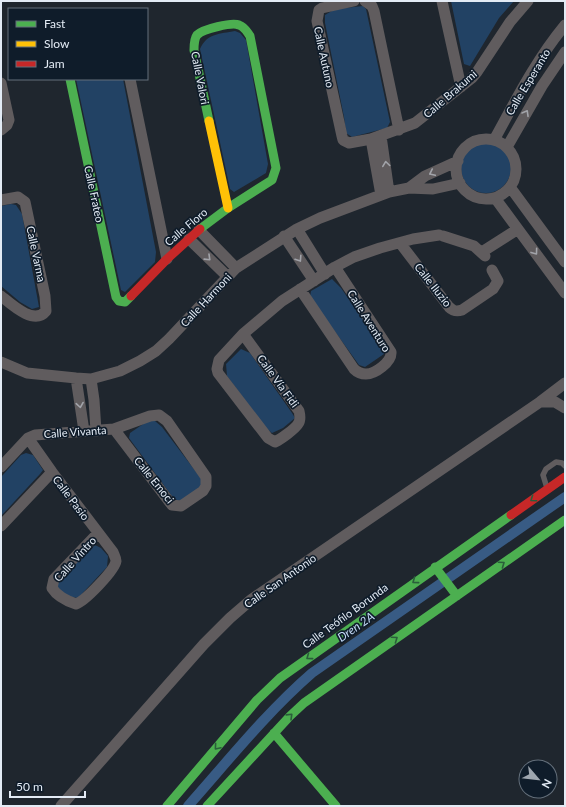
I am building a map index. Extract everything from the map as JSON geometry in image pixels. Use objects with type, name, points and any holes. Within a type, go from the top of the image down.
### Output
[{"type":"main road","name":"Calle Valori","points":[[228,208],[194,50],[196,36],[201,32],[234,24],[241,25],[250,36],[275,161],[276,168],[272,180]]},
{"type":"main road","name":"Calle Frateo","points":[[70,80],[116,297],[119,301],[125,302]]},
{"type":"main road","name":"Calle Floro","points":[[125,302],[167,259],[199,230],[228,208],[272,180]]},
{"type":"main road","name":"Calle Teófilo Borunda","points":[[167,806],[269,688],[295,667],[437,570],[565,477]]},
{"type":"main road","points":[[207,806],[290,716],[304,703],[565,520]]},
{"type":"main road","points":[[437,570],[456,596]]},
{"type":"main road","points":[[274,733],[336,806]]},
{"type":"street","name":"Calle Autuno","points":[[343,140],[317,20],[319,10],[322,8],[354,1]]},
{"type":"street","points":[[365,1],[372,6],[374,11],[399,130]]},
{"type":"street","points":[[442,1],[461,87]]},
{"type":"street","name":"Calle Brakumi","points":[[343,140],[349,144],[353,144],[376,138],[415,123],[461,87],[477,72],[510,22],[528,1]]},
{"type":"street","name":"Calle Esperanto","points":[[494,140],[529,76],[565,25]]},
{"type":"street","name":"Calle Esperanto","points":[[507,147],[542,86],[565,52]]},
{"type":"street","points":[[130,80],[167,259]]},
{"type":"street","points":[[1,83],[9,120],[7,125],[1,130]]},
{"type":"street","points":[[376,138],[385,193]]},
{"type":"street","points":[[483,139],[494,140],[507,147],[513,156],[516,166],[515,178],[510,187],[503,194],[495,198],[487,199],[479,198],[468,192],[460,183],[456,172],[458,161],[463,150],[472,143],[483,139]]},
{"type":"street","name":"Calle Harmoni","points":[[409,188],[425,176],[458,161]]},
{"type":"street","name":"Calle Harmoni","points":[[1,362],[27,373],[76,378],[90,379],[120,371],[140,362],[156,351],[227,276],[236,268],[284,236],[320,218],[385,193],[409,188],[432,189],[460,183]]},
{"type":"street","points":[[510,187],[565,262]]},
{"type":"street","name":"Calle Varma","points":[[1,200],[18,197],[22,200],[26,208],[46,311],[43,315],[37,317],[28,314],[1,296]]},
{"type":"street","points":[[495,198],[565,293]]},
{"type":"street","points":[[297,229],[325,274]]},
{"type":"street","points":[[243,334],[282,301],[335,267],[354,257],[417,238],[441,235],[469,244],[484,254],[518,229]]},
{"type":"street","points":[[199,230],[236,268]]},
{"type":"street","points":[[284,236],[314,281]]},
{"type":"street","points":[[189,239],[227,276]]},
{"type":"street","name":"Calle Iluzio","points":[[400,243],[449,307],[456,312],[462,310],[493,289],[498,281],[492,270]]},
{"type":"street","name":"Calle Aventuro","points":[[300,289],[354,369],[362,374],[371,373],[386,364],[391,356],[391,352],[335,267]]},
{"type":"street","name":"Calle Vía Fidi","points":[[243,334],[299,411],[300,416],[298,424],[275,442],[268,438],[218,373],[217,364],[223,354],[243,334]]},
{"type":"street","points":[[76,378],[84,431]]},
{"type":"street","points":[[90,379],[94,400],[96,431]]},
{"type":"street","name":"Calle San Antonio","points":[[61,806],[204,644],[252,599],[540,402],[565,383]]},
{"type":"street","points":[[540,402],[555,402],[565,408]]},
{"type":"street","name":"Calle Vivanta","points":[[1,467],[28,438],[42,434],[114,429],[150,416],[159,415]]},
{"type":"street","name":"Calle Emoci","points":[[114,429],[172,505],[180,506],[203,491],[206,486],[206,477],[167,421],[159,415]]},
{"type":"street","name":"Calle Pasio","points":[[28,438],[116,557]]},
{"type":"street","points":[[1,526],[52,472]]},
{"type":"street","name":"Calle Vintro","points":[[98,533],[54,579],[52,588],[54,591],[68,601],[76,604],[80,603],[112,570],[116,557]]},
{"type":"lane","points":[[548,488],[543,479],[543,473],[551,464],[556,462],[562,463],[565,466]]},
{"type":"shaded area","points":[[451,1],[514,1],[499,18],[470,66],[464,64]]},
{"type":"shaded area","points":[[363,6],[366,9],[390,122],[387,128],[352,137],[346,133],[325,23],[325,15],[335,9]]},
{"type":"shaded area","points":[[235,31],[240,33],[246,40],[268,164],[266,173],[234,192],[230,189],[200,49],[210,37]]},
{"type":"shaded area","points":[[76,80],[123,80],[156,252],[155,262],[125,292],[121,290]]},
{"type":"shaded area","points":[[481,143],[491,143],[504,150],[511,163],[511,173],[504,186],[491,193],[481,193],[472,189],[465,182],[461,173],[461,163],[465,154],[472,147]]},
{"type":"shaded area","points":[[11,204],[16,205],[22,214],[39,307],[32,309],[20,302],[1,286],[1,206]]},
{"type":"shaded area","points":[[332,279],[341,288],[384,350],[384,354],[365,367],[359,365],[310,297],[311,291]]},
{"type":"shaded area","points":[[241,349],[250,353],[295,418],[283,428],[272,433],[266,428],[227,376],[226,364]]},
{"type":"shaded area","points":[[149,420],[155,421],[162,427],[203,481],[201,489],[188,498],[178,501],[171,495],[129,438],[130,433]]},
{"type":"shaded area","points":[[26,453],[33,455],[43,470],[1,516],[1,477],[21,455]]},
{"type":"shaded area","points":[[95,545],[101,548],[108,556],[107,567],[78,598],[65,595],[57,585],[65,574]]},
{"type":"waterway","name":"Dren 2A","points":[[188,806],[263,721],[312,673],[565,497]]},
{"type":"traffic: fast","points":[[200,229],[228,208],[272,180],[276,168],[250,36],[244,28],[239,25],[230,24],[211,28],[200,33],[195,38],[194,50],[209,121]]},
{"type":"traffic: fast","points":[[70,80],[116,297],[119,301],[125,302],[131,296]]},
{"type":"traffic: fast","points":[[167,806],[257,700],[280,678],[511,515]]},
{"type":"traffic: fast","points":[[207,806],[290,716],[304,703],[565,520]]},
{"type":"traffic: fast","points":[[435,567],[457,596]]},
{"type":"traffic: fast","points":[[274,733],[336,806]]},
{"type":"traffic: slow","points":[[209,121],[228,208]]},
{"type":"traffic: jam","points":[[131,296],[167,259],[200,229]]},
{"type":"traffic: jam","points":[[511,515],[565,477]]}]
